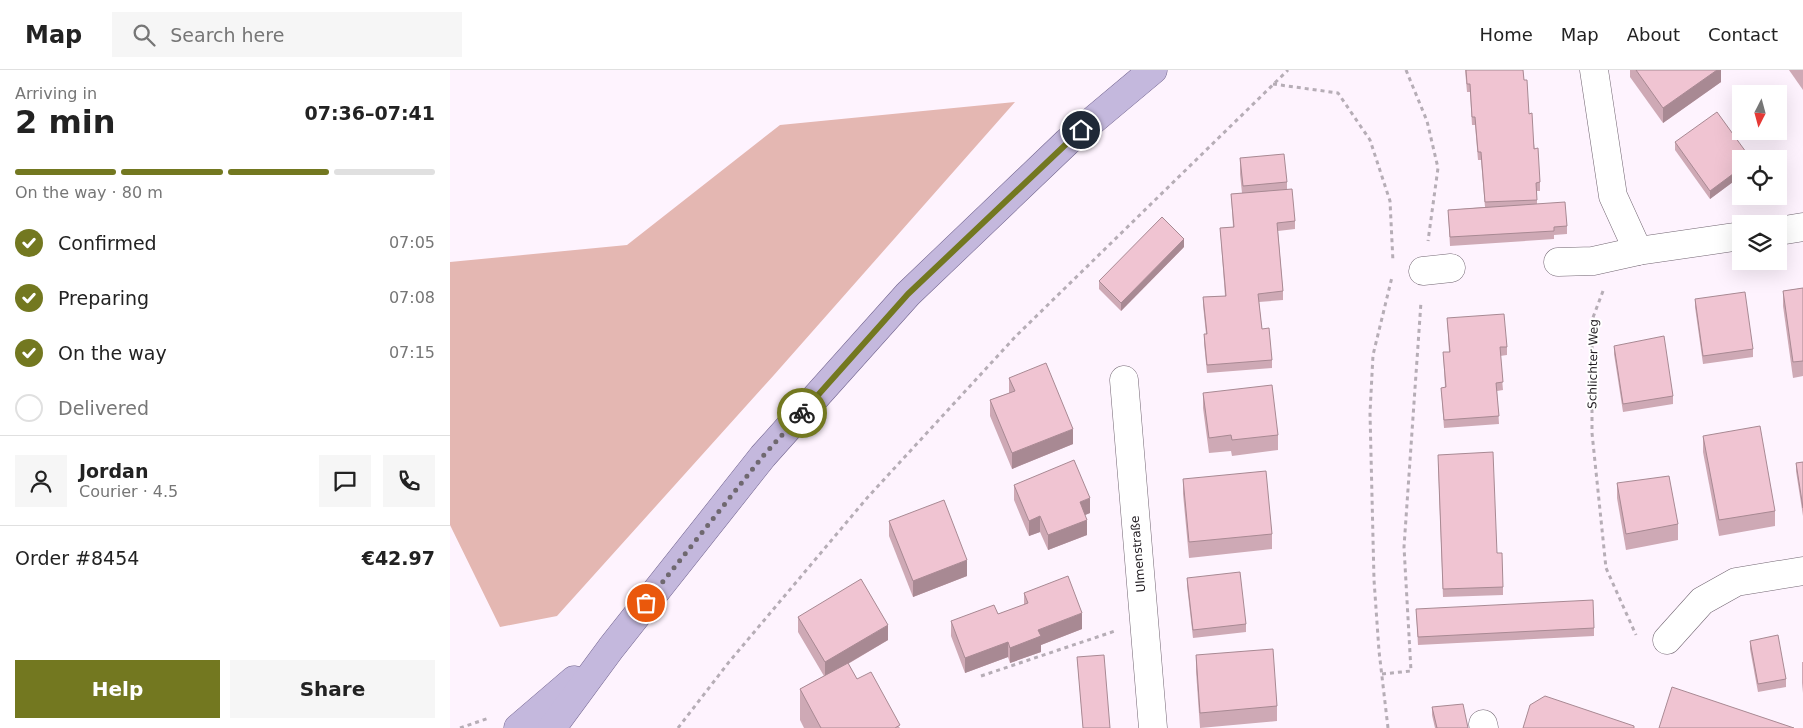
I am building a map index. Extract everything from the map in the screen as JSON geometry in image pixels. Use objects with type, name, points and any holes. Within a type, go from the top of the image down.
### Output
[{"type":"main road","points":[[552,728],[611,648],[763,456],[908,294],[1067,142],[1153,70]]},
{"type":"main road","points":[[518,728],[611,648]]},
{"type":"street","points":[[1594,70],[1614,196],[1638,251]]},
{"type":"street","points":[[1787,230],[1803,227]]},
{"type":"street","points":[[1558,262],[1593,261],[1638,251],[1732,237]]},
{"type":"street","points":[[1423,271],[1451,268]]},
{"type":"street","name":"Ulmenstraße","points":[[1124,380],[1153,728]]},
{"type":"street","points":[[1667,640],[1702,601],[1736,582],[1803,571]]},
{"type":"path","points":[[678,728],[729,662],[867,498],[1009,343],[1288,70]]},
{"type":"path","points":[[1382,674],[1411,671],[1404,547],[1423,271],[1438,168],[1427,122],[1406,70]]},
{"type":"path","points":[[1273,84],[1338,93],[1370,140],[1390,201],[1394,273],[1373,355],[1370,413],[1374,580],[1388,728]]},
{"type":"path","points":[[1394,273],[1423,271]]},
{"type":"path","name":"Schlichter Weg","points":[[1604,286],[1592,320],[1592,434],[1606,568],[1640,643]]},
{"type":"path","points":[[981,676],[1144,621]]},
{"type":"path","points":[[460,728],[470,724],[474,728]]},
{"type":"shaded area","points":[[1015,102],[774,375],[557,616],[500,627],[450,525],[450,262],[627,245],[780,125]]},
{"type":"building","points":[[1466,70],[1523,70],[1524,80],[1527,80],[1529,114],[1532,113],[1534,149],[1538,148],[1540,182],[1536,183],[1537,200],[1485,202],[1481,152],[1478,152],[1475,117],[1472,117],[1470,84],[1467,84]]},
{"type":"building","points":[[1636,70],[1717,70],[1663,108]]},
{"type":"building","points":[[1717,112],[1732,133],[1732,140],[1737,140],[1744,150],[1732,150],[1732,175],[1710,191],[1675,142]]},
{"type":"building","points":[[1284,154],[1287,182],[1243,186],[1240,158]]},
{"type":"building","points":[[1292,189],[1295,221],[1277,223],[1283,291],[1258,294],[1262,329],[1269,328],[1272,360],[1207,365],[1204,334],[1207,334],[1203,297],[1226,296],[1220,228],[1234,227],[1231,194]]},
{"type":"building","points":[[1565,202],[1567,226],[1554,227],[1554,231],[1450,237],[1448,210]]},
{"type":"building","points":[[1162,217],[1184,239],[1121,303],[1099,281]]},
{"type":"building","points":[[1803,288],[1803,361],[1793,362],[1783,291]]},
{"type":"building","points":[[1745,292],[1753,349],[1703,356],[1695,299]]},
{"type":"building","points":[[1504,314],[1507,347],[1500,347],[1503,382],[1496,383],[1499,416],[1444,420],[1441,388],[1446,387],[1443,352],[1450,352],[1447,318]]},
{"type":"building","points":[[1664,336],[1673,396],[1623,404],[1614,346]]},
{"type":"building","points":[[1046,363],[1073,429],[1012,453],[990,400],[1015,391],[1009,378]]},
{"type":"building","points":[[1272,385],[1278,435],[1232,440],[1231,435],[1209,438],[1203,393]]},
{"type":"building","points":[[1760,426],[1775,511],[1719,520],[1703,436]]},
{"type":"building","points":[[1493,452],[1497,553],[1502,553],[1503,587],[1443,589],[1438,455]]},
{"type":"building","points":[[1074,460],[1090,498],[1080,502],[1087,520],[1048,535],[1040,516],[1029,521],[1014,485]]},
{"type":"building","points":[[1803,462],[1803,508],[1796,463]]},
{"type":"building","points":[[1266,471],[1272,534],[1189,542],[1183,479]]},
{"type":"building","points":[[1669,476],[1678,524],[1626,534],[1617,483]]},
{"type":"building","points":[[944,500],[967,560],[913,581],[889,521]]},
{"type":"building","points":[[1240,572],[1246,624],[1193,630],[1187,578]]},
{"type":"building","points":[[1068,576],[1082,613],[1038,630],[1041,636],[1010,648],[1008,642],[965,658],[951,621],[994,605],[998,614],[1028,603],[1024,593]]},
{"type":"building","points":[[861,579],[888,625],[825,662],[798,617]]},
{"type":"building","points":[[1593,600],[1594,628],[1418,637],[1416,609]]},
{"type":"building","points":[[1778,635],[1786,679],[1758,684],[1750,641]]},
{"type":"building","points":[[1273,649],[1277,706],[1200,713],[1196,655]]},
{"type":"building","points":[[1104,655],[1110,728],[1083,728],[1077,657]]},
{"type":"building","points":[[848,663],[857,679],[871,672],[900,725],[895,728],[821,728],[800,689]]},
{"type":"building","points":[[1672,687],[1794,728],[1659,728]]},
{"type":"building","points":[[1545,696],[1634,726],[1634,728],[1523,728],[1530,705]]},
{"type":"building","points":[[1463,704],[1468,728],[1437,728],[1432,707]]},
{"type":"way so far","points":[[646,603],[763,456],[802,413]]},
{"type":"route","points":[[802,413],[908,294],[1081,130]]}]
